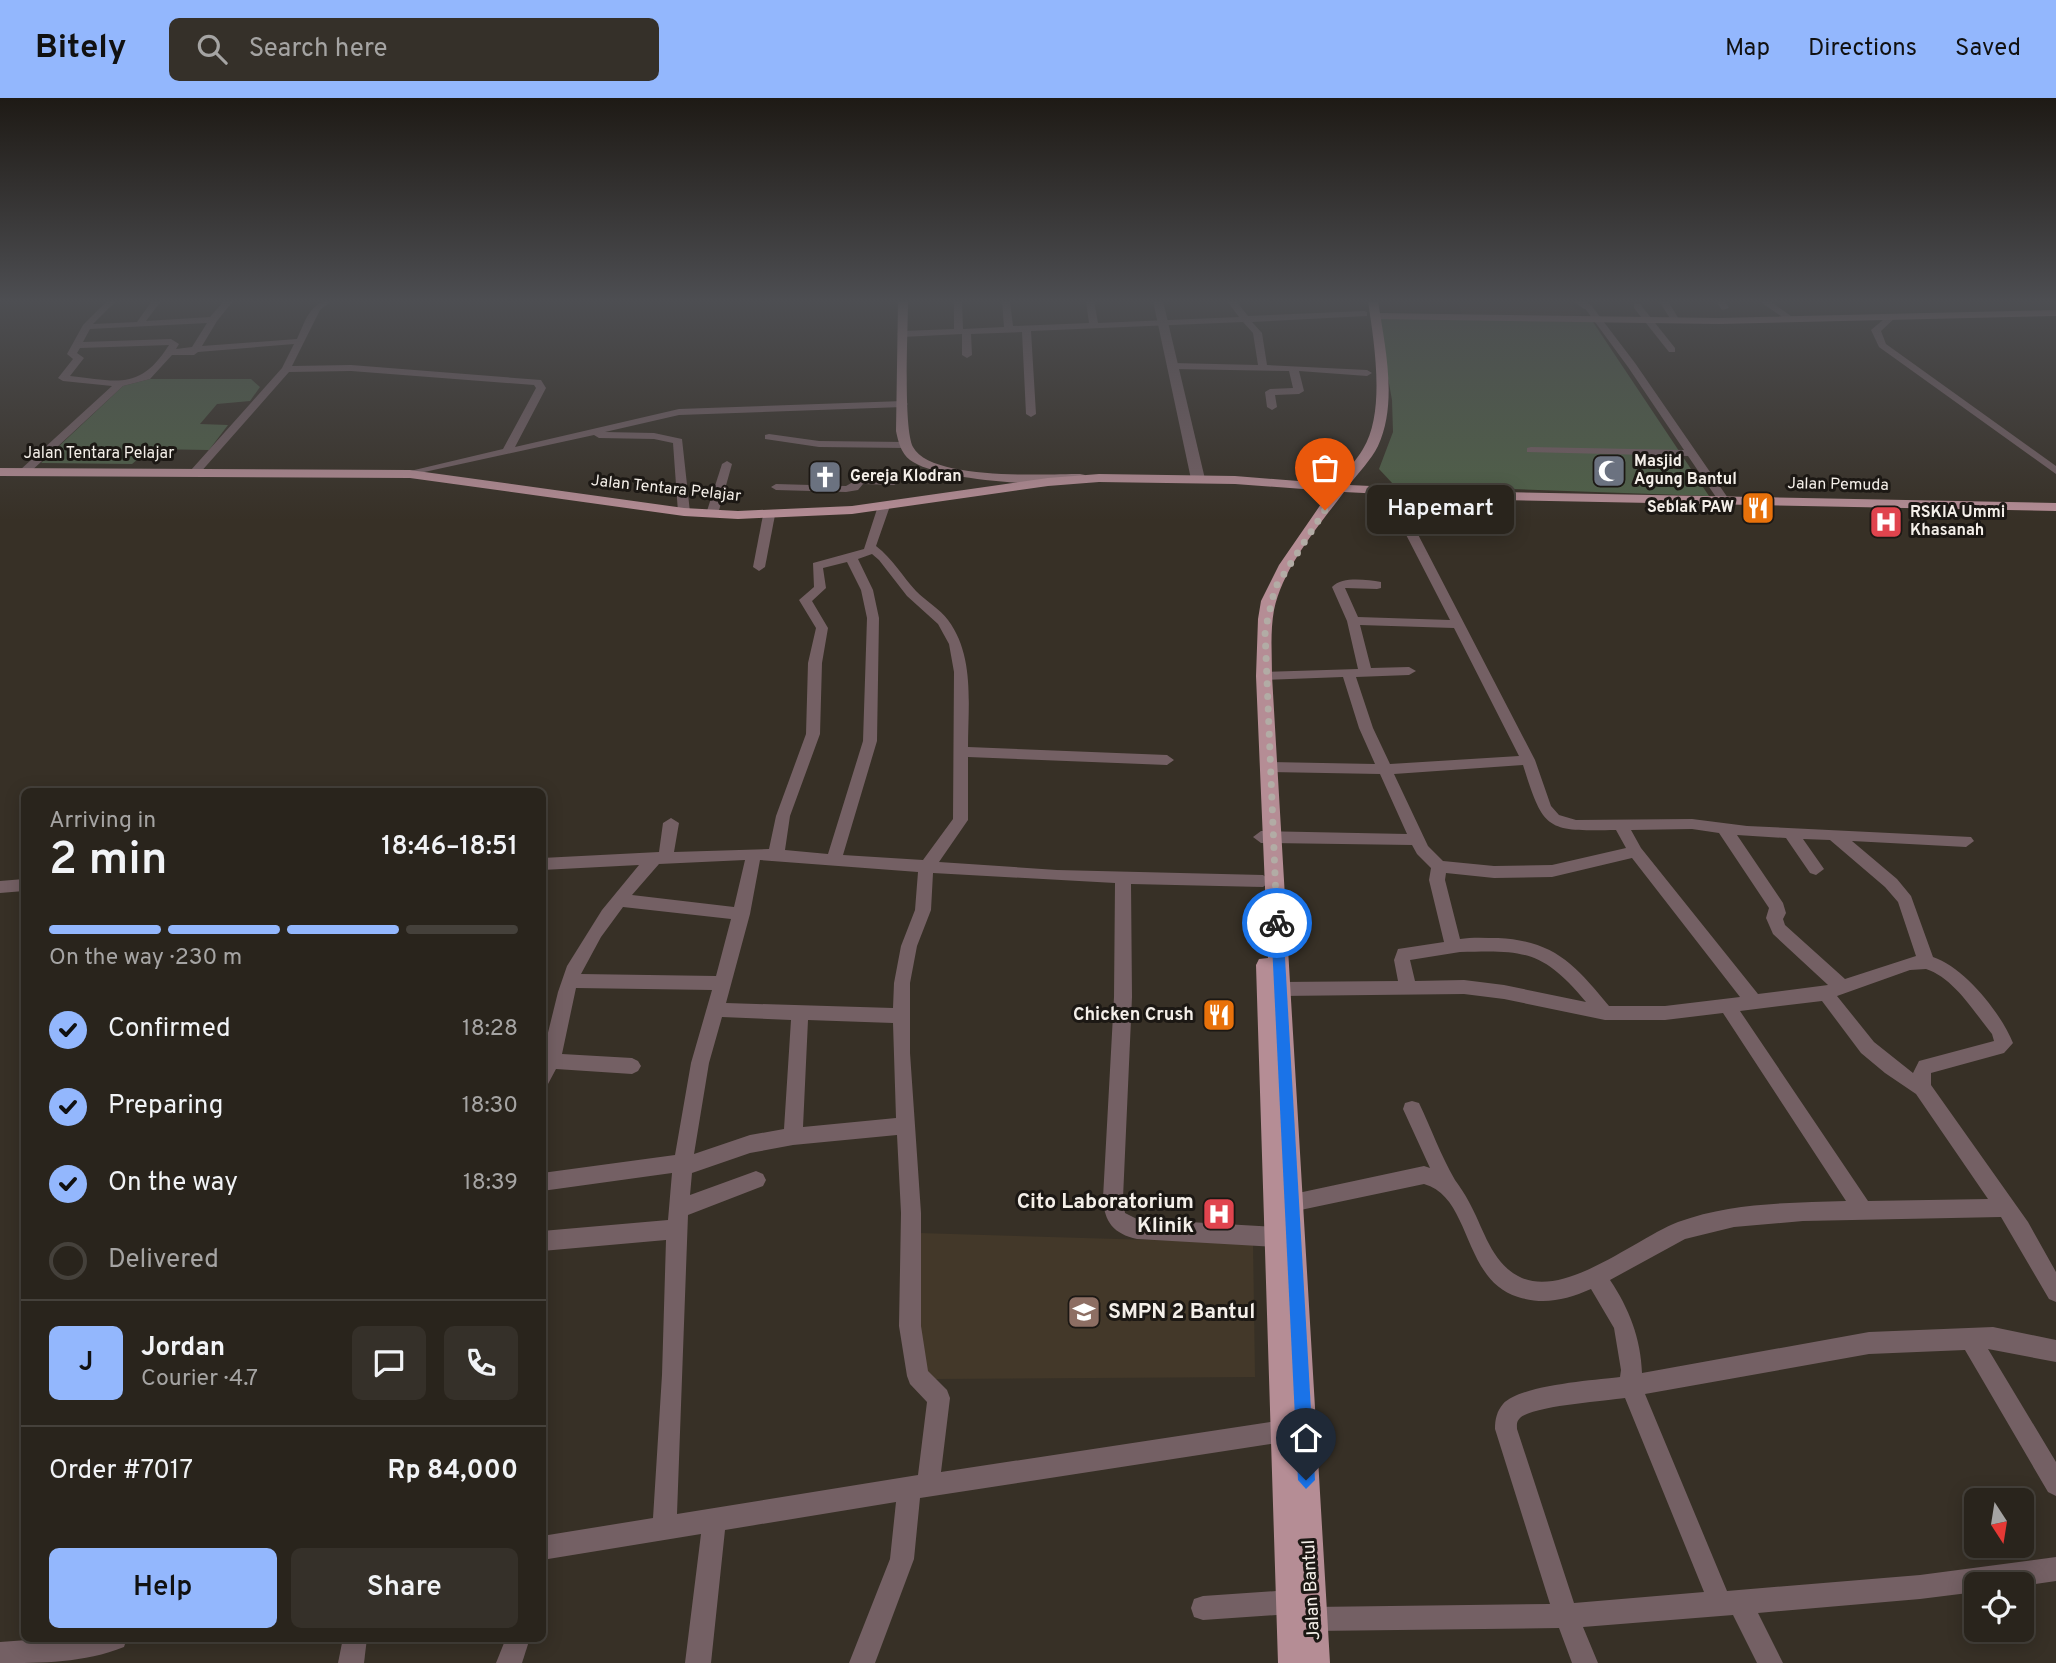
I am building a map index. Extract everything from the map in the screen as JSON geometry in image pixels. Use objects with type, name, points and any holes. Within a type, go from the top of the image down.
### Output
[{"type":"main road","points":[[903,374],[905,445],[915,457],[925,463],[969,474],[1119,478]]},
{"type":"main road","points":[[1333,487],[1367,426],[1367,374]]},
{"type":"main road","points":[[1333,487],[1370,449],[1378,431],[1381,398],[1378,374]]},
{"type":"main road","name":"Jalan Tentara Pelajar","points":[[0,472],[410,474],[684,512],[769,515],[884,506],[1048,482],[1119,478],[1198,479],[1333,487]]},
{"type":"main road","name":"Jalan Pemuda","points":[[1333,487],[1390,492],[2056,507]]},
{"type":"main road","name":"Jalan Bantul","points":[[1315,1663],[1302,1611],[1284,1431],[1263,881],[1269,767],[1264,676],[1265,631],[1275,588],[1333,487]]},
{"type":"main road","name":"Jalan Bantul","points":[[1293,1663],[1302,1611],[1291,1203],[1280,989],[1254,641],[1257,603],[1274,565],[1333,487]]},
{"type":"street","points":[[66,374],[63,378],[121,384],[150,374]]},
{"type":"street","points":[[195,472],[282,374]]},
{"type":"street","points":[[432,374],[538,382],[541,388],[506,453]]},
{"type":"street","points":[[1029,374],[1031,414]]},
{"type":"street","points":[[1174,374],[1198,479]]},
{"type":"street","points":[[1272,407],[1270,392],[1299,391],[1295,374]]},
{"type":"street","points":[[1637,374],[1724,501]]},
{"type":"street","points":[[1922,374],[2056,471]]},
{"type":"street","points":[[24,472],[121,384]]},
{"type":"street","points":[[410,474],[634,421],[697,410],[903,404]]},
{"type":"street","points":[[576,435],[654,436],[678,441],[684,512]]},
{"type":"street","points":[[769,438],[819,444],[905,445]]},
{"type":"street","points":[[1531,450],[1692,453]]},
{"type":"street","points":[[712,514],[727,464]]},
{"type":"street","points":[[776,487],[848,489],[860,481],[894,482]]},
{"type":"street","points":[[1390,492],[1528,760],[1544,808],[1554,819],[1569,824],[1723,827],[1790,833],[1966,841]]},
{"type":"street","points":[[776,855],[783,816],[813,734],[815,663],[821,628],[805,600],[820,588],[817,566],[866,553],[871,548],[884,506]]},
{"type":"street","points":[[759,568],[769,515]]},
{"type":"street","points":[[865,1662],[902,1559],[939,1398],[918,1376],[910,1326],[911,1213],[902,1016],[904,964],[923,910],[926,868],[960,820],[961,752],[958,718],[961,672],[950,632],[937,614],[911,593],[883,557],[871,548]]},
{"type":"street","points":[[834,859],[870,741],[873,618],[867,590],[851,557]]},
{"type":"street","points":[[1366,673],[1353,621],[1338,585],[1377,585]]},
{"type":"street","points":[[1353,621],[1457,624]]},
{"type":"street","points":[[1264,676],[1409,671]]},
{"type":"street","points":[[1348,674],[1366,728],[1422,850],[1439,866],[1494,872],[1552,871],[1636,852]]},
{"type":"street","points":[[961,752],[1167,760]]},
{"type":"street","points":[[1269,767],[1387,769],[1528,760]]},
{"type":"street","points":[[546,1071],[552,1061],[570,981],[577,964],[641,871],[661,857],[671,823]]},
{"type":"street","points":[[1620,824],[1636,852],[1754,1002]]},
{"type":"street","points":[[1723,827],[1777,907],[1778,913],[1774,918],[1779,929],[1834,990],[1847,1026],[1870,1054],[1922,1088],[2007,1208],[2056,1292]]},
{"type":"street","points":[[1790,833],[1816,869]]},
{"type":"street","points":[[1833,834],[1891,883],[1905,900],[1926,962]]},
{"type":"street","points":[[1267,838],[1417,839]]},
{"type":"street","points":[[664,1530],[682,1165],[700,1063],[742,914],[754,854]]},
{"type":"street","points":[[546,864],[754,854],[926,868],[1123,879],[1263,881]]},
{"type":"street","points":[[1408,988],[1402,960],[1404,954],[1454,947],[1437,880],[1439,866]]},
{"type":"street","points":[[1123,879],[1123,998],[1113,1198],[1116,1220],[1119,1225],[1137,1229],[1276,1237]]},
{"type":"street","points":[[0,887],[21,885]]},
{"type":"street","points":[[619,900],[742,914]]},
{"type":"street","points":[[1463,946],[1519,944],[1547,954],[1575,976],[1605,1013]]},
{"type":"street","points":[[1280,989],[1482,989],[1605,1013],[1665,1013],[1834,990],[1909,963],[1926,962],[1942,967],[1956,979],[1999,1030],[2004,1043],[1998,1048],[1925,1067],[1920,1077],[1922,1088]]},
{"type":"street","points":[[570,981],[723,983]]},
{"type":"street","points":[[1727,1005],[1863,1210]]},
{"type":"street","points":[[715,1010],[902,1016]]},
{"type":"street","points":[[793,1136],[800,1013]]},
{"type":"street","points":[[552,1061],[632,1066]]},
{"type":"street","points":[[1412,1109],[1488,1263],[1504,1280],[1535,1292],[1572,1288],[1671,1234],[1700,1224],[1765,1214],[2007,1208]]},
{"type":"street","points":[[546,1182],[682,1165],[750,1144],[793,1136],[905,1126]]},
{"type":"street","points":[[1291,1203],[1424,1175],[1434,1175],[1446,1181]]},
{"type":"street","points":[[546,1240],[678,1219],[756,1180]]},
{"type":"street","points":[[1595,1277],[1621,1317],[1633,1356],[1631,1386],[1730,1603],[1770,1663]]},
{"type":"street","points":[[1970,1338],[2056,1484]]},
{"type":"street","points":[[1585,1663],[1566,1616],[1513,1451],[1506,1419],[1513,1409],[1532,1400],[1631,1386],[1844,1346],[1970,1338],[2009,1339],[2056,1351]]},
{"type":"street","points":[[546,1547],[1222,1438],[1284,1431]]},
{"type":"street","points":[[698,1663],[714,1522]]},
{"type":"street","points":[[1203,1608],[1566,1616],[1920,1587],[2056,1569]]},
{"type":"street","points":[[0,1655],[60,1656],[102,1642]]},
{"type":"street","points":[[351,1663],[354,1642]]},
{"type":"street","points":[[509,1663],[517,1642]]},
{"type":"shaded area","name":"SMPN 2 Bantul","points":[[919,1233],[1253,1243],[1255,1377],[933,1379],[923,1372],[914,1329]]},
{"type":"green space","points":[[1387,374],[1628,374],[1709,496],[1394,485],[1379,469],[1393,432],[1392,400]]},
{"type":"green space","points":[[150,379],[251,379],[260,387],[250,401],[217,404],[200,424],[228,425],[209,450],[150,449],[132,464],[41,463],[123,386]]},
{"type":"way so far","points":[[1277,923],[1264,676],[1265,631],[1269,602],[1275,588],[1325,510]]},
{"type":"place","name":"Masjid Agung Bantul","points":[[1609,471]]},
{"type":"place","name":"Gereja Klodran","points":[[825,477]]},
{"type":"place","name":"Seblak PAW","points":[[1758,508]]},
{"type":"place","name":"Hapemart","points":[[1325,510]]},
{"type":"place","name":"RSKIA Ummi Khasanah","points":[[1886,522]]},
{"type":"place","name":"Chicken Crush","points":[[1219,1015]]},
{"type":"place","name":"Cito Laboratorium Klinik","points":[[1219,1214]]},
{"type":"place","name":"SMPN 2 Bantul","points":[[1084,1312]]},
{"type":"route","points":[[1277,923],[1306,1480]]}]
